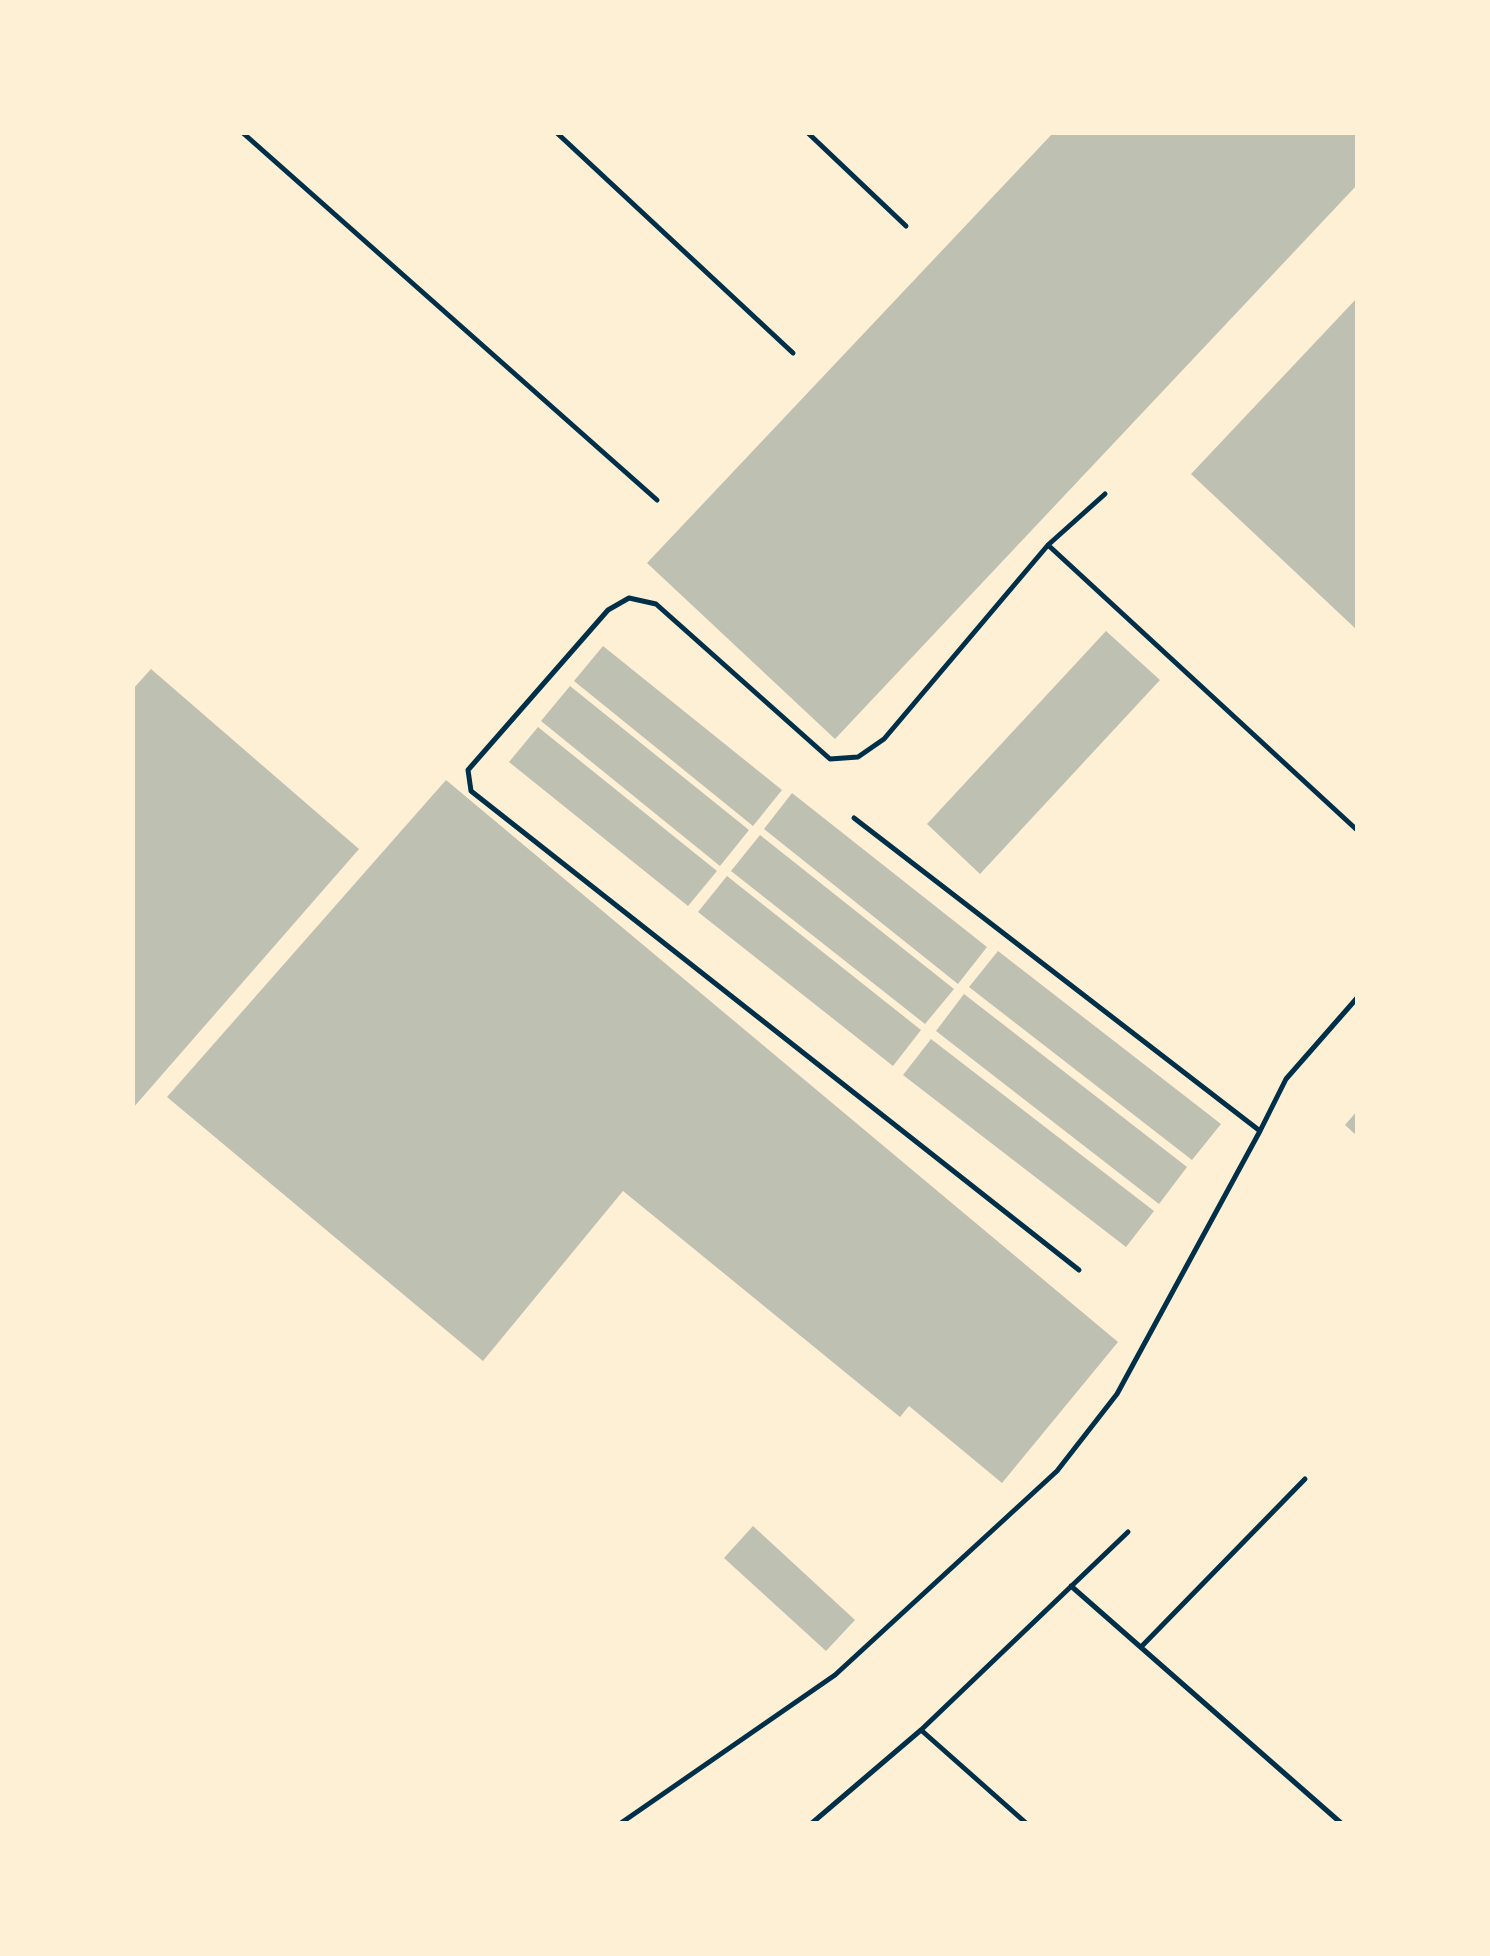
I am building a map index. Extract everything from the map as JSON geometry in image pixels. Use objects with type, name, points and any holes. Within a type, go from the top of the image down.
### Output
[{"type":"lane","points":[[243,133],[657,500]]},
{"type":"lane","points":[[557,133],[793,353]]},
{"type":"lane","points":[[808,133],[906,226]]},
{"type":"lane","points":[[1079,1270],[471,791],[468,770],[608,610],[629,597],[656,604],[830,759],[858,757],[884,739],[1048,545],[1105,494]]},
{"type":"lane","points":[[1048,545],[1357,830]]},
{"type":"lane","points":[[854,818],[1260,1131]]},
{"type":"lane","points":[[621,1823],[835,1675],[1057,1471],[1117,1394],[1286,1079],[1357,998]]},
{"type":"lane","points":[[1141,1647],[1305,1479]]},
{"type":"lane","points":[[812,1823],[921,1730],[1128,1532]]},
{"type":"lane","points":[[1071,1586],[1341,1823]]},
{"type":"lane","points":[[921,1730],[1026,1823]]},
{"type":"building","points":[[1053,133],[1357,133],[1357,185],[835,739],[647,563]]},
{"type":"building","points":[[1357,298],[1357,630],[1191,474]]},
{"type":"building","points":[[1106,631],[1160,680],[980,874],[927,824]]},
{"type":"building","points":[[603,646],[782,790],[753,826],[574,681]]},
{"type":"building","points":[[151,669],[359,849],[133,1108],[133,689]]},
{"type":"building","points":[[570,686],[749,830],[720,866],[541,721]]},
{"type":"building","points":[[538,727],[717,871],[688,906],[509,762]]},
{"type":"building","points":[[446,780],[1118,1342],[1002,1483],[909,1406],[900,1417],[623,1191],[483,1361],[167,1097]]},
{"type":"building","points":[[792,793],[987,947],[958,984],[764,829]]},
{"type":"building","points":[[760,835],[954,989],[925,1024],[731,871]]},
{"type":"building","points":[[727,876],[921,1030],[893,1066],[698,912]]},
{"type":"building","points":[[998,951],[1221,1124],[1192,1160],[969,987]]},
{"type":"building","points":[[964,994],[1187,1167],[1159,1204],[936,1031]]},
{"type":"building","points":[[931,1039],[1154,1211],[1126,1247],[903,1075]]},
{"type":"building","points":[[1357,1111],[1357,1136],[1345,1125]]},
{"type":"building","points":[[753,1526],[855,1620],[826,1651],[724,1558]]}]
